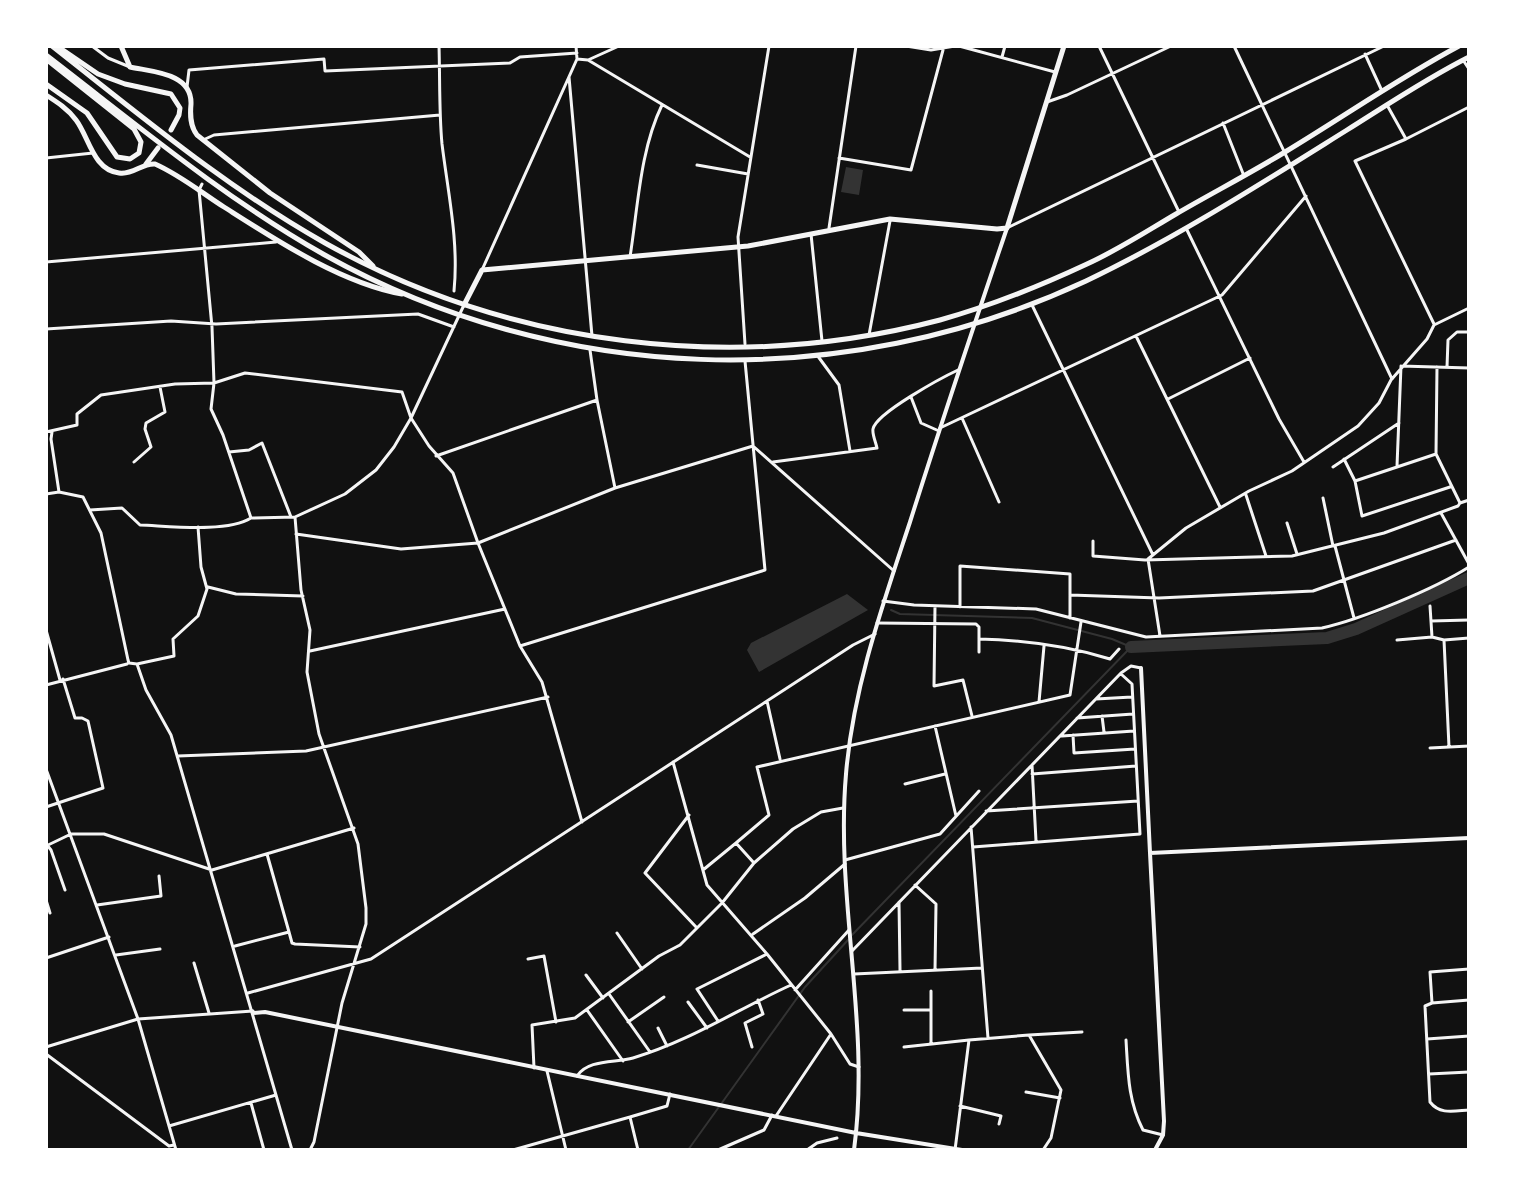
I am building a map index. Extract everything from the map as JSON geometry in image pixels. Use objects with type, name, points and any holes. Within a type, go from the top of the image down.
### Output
[{"type":"main road","points":[[54,46],[98,74],[125,84],[171,94],[180,108],[171,130]]},
{"type":"main road","points":[[54,46],[214,171],[326,243],[375,267],[464,305],[592,336],[677,347],[745,348],[869,335],[945,319],[1092,262],[1285,152],[1454,47]]},
{"type":"main road","points":[[121,46],[130,67],[173,77],[187,87],[191,97],[192,127],[203,140],[310,221],[359,252],[375,267]]},
{"type":"main road","points":[[464,305],[482,270],[738,247],[890,219],[1007,228],[1064,46]]},
{"type":"main road","points":[[46,57],[134,129],[141,142],[137,156],[125,160],[117,157],[87,113],[46,84]]},
{"type":"main road","points":[[46,57],[265,218],[323,254],[402,294],[459,317],[523,336],[590,350],[639,356],[745,361],[873,348],[976,324],[1032,305],[1186,228],[1466,58]]},
{"type":"main road","points":[[46,95],[69,111],[93,153],[106,169],[114,173],[131,172],[146,164],[158,148]]},
{"type":"main road","points":[[146,164],[161,166],[201,187],[279,240],[360,282],[379,290],[402,294]]},
{"type":"street","points":[[92,46],[108,58],[130,67]]},
{"type":"street","points":[[439,46],[440,115],[456,265],[454,291]]},
{"type":"street","points":[[482,270],[569,77],[577,56],[576,46]]},
{"type":"street","points":[[588,60],[619,46]]},
{"type":"street","points":[[745,348],[738,247],[769,46]]},
{"type":"street","points":[[829,230],[856,46]]},
{"type":"street","points":[[906,46],[943,50],[957,46],[1055,72]]},
{"type":"street","points":[[1002,57],[1005,46]]},
{"type":"street","points":[[1099,46],[1180,212]]},
{"type":"street","points":[[1045,103],[1171,46]]},
{"type":"street","points":[[1234,46],[1392,379]]},
{"type":"street","points":[[854,1150],[859,1067],[845,862],[844,808],[849,745],[883,601],[1007,228],[1384,46]]},
{"type":"street","points":[[839,158],[911,170],[943,50]]},
{"type":"street","points":[[1365,54],[1383,91]]},
{"type":"street","points":[[187,87],[189,70],[267,63],[324,59],[325,71],[439,68],[510,63],[520,57],[577,56],[751,158]]},
{"type":"street","points":[[1466,58],[1469,69]]},
{"type":"street","points":[[569,77],[592,336]]},
{"type":"street","points":[[629,257],[647,152],[662,105]]},
{"type":"street","points":[[1387,105],[1406,139]]},
{"type":"street","points":[[1434,325],[1355,161],[1469,107]]},
{"type":"street","points":[[203,140],[214,135],[440,115]]},
{"type":"street","points":[[1223,123],[1244,176]]},
{"type":"street","points":[[46,158],[93,153]]},
{"type":"street","points":[[217,163],[222,156]]},
{"type":"street","points":[[697,165],[748,174]]},
{"type":"street","points":[[201,187],[214,383],[212,412],[251,518]]},
{"type":"street","points":[[911,397],[921,423],[939,430],[1220,296],[1306,196]]},
{"type":"street","points":[[869,335],[890,219]]},
{"type":"street","points":[[1186,228],[1279,419],[1304,462]]},
{"type":"street","points":[[811,234],[822,341]]},
{"type":"street","points":[[46,262],[279,240]]},
{"type":"street","points":[[90,510],[122,508],[140,525],[219,526],[245,522],[251,518],[293,517],[345,494],[376,470],[394,447],[411,418],[464,305]]},
{"type":"street","points":[[1032,305],[1153,555]]},
{"type":"street","points":[[1148,559],[1186,528],[1292,471],[1358,426],[1379,403],[1401,366],[1427,339],[1434,325],[1469,308]]},
{"type":"street","points":[[46,329],[171,321],[211,324],[418,314],[454,327]]},
{"type":"street","points":[[1447,367],[1450,337],[1457,332],[1469,332]]},
{"type":"street","points":[[1136,336],[1220,507]]},
{"type":"street","points":[[590,350],[615,488]]},
{"type":"street","points":[[817,355],[839,385],[850,451]]},
{"type":"street","points":[[1167,399],[1250,358]]},
{"type":"street","points":[[520,646],[765,570],[745,361]]},
{"type":"street","points":[[1401,366],[1469,368]]},
{"type":"street","points":[[1397,467],[1401,366]]},
{"type":"street","points":[[1437,367],[1436,454],[1460,503]]},
{"type":"street","points":[[773,462],[877,448],[873,429],[875,424],[911,397],[960,369]]},
{"type":"street","points":[[46,432],[77,425],[77,414],[101,395],[214,383],[245,373],[402,392],[411,418],[436,456],[453,473],[520,646],[548,697],[582,822]]},
{"type":"street","points":[[134,462],[151,447],[146,423],[165,412],[160,387]]},
{"type":"street","points":[[436,456],[597,400]]},
{"type":"street","points":[[962,418],[999,502]]},
{"type":"street","points":[[1333,467],[1399,423]]},
{"type":"street","points":[[52,432],[59,492]]},
{"type":"street","points":[[229,452],[249,450],[262,443],[293,517],[310,630],[307,672],[323,747],[354,828],[365,887],[366,924],[337,1028],[310,1150]]},
{"type":"street","points":[[753,446],[894,571]]},
{"type":"street","points":[[296,534],[401,549],[478,543],[615,488],[753,446]]},
{"type":"street","points":[[1355,481],[1436,454]]},
{"type":"street","points":[[1344,459],[1355,481],[1362,516],[1450,487]]},
{"type":"street","points":[[46,494],[79,494],[90,510],[101,533],[129,663]]},
{"type":"street","points":[[1246,494],[1266,556]]},
{"type":"street","points":[[1323,498],[1354,618]]},
{"type":"street","points":[[1093,541],[1093,556],[1148,559],[1298,555],[1441,513],[1469,500]]},
{"type":"street","points":[[883,601],[935,607],[1036,609],[1140,636],[1322,628],[1424,590],[1469,566],[1441,513]]},
{"type":"street","points":[[1287,523],[1298,555]]},
{"type":"street","points":[[46,685],[129,663],[174,656],[173,639],[198,616],[207,587],[201,567],[198,526]]},
{"type":"street","points":[[1070,595],[1154,597],[1313,591],[1456,540]]},
{"type":"street","points":[[1148,559],[1160,636]]},
{"type":"street","points":[[960,607],[960,566],[1070,574],[1070,618]]},
{"type":"street","points":[[207,587],[236,594],[303,596]]},
{"type":"street","points":[[1430,606],[1432,637]]},
{"type":"street","points":[[935,607],[934,686],[963,680],[972,716]]},
{"type":"street","points":[[1431,621],[1469,618],[1469,607]]},
{"type":"street","points":[[310,651],[505,609]]},
{"type":"street","points":[[703,870],[769,815],[757,767],[1070,695],[1081,622]]},
{"type":"street","points":[[877,623],[976,624],[979,627],[979,652]]},
{"type":"street","points":[[46,630],[75,718],[88,721],[103,788],[46,807]]},
{"type":"street","points":[[248,993],[371,959],[875,634]]},
{"type":"street","points":[[1397,640],[1469,638]]},
{"type":"street","points":[[979,639],[1055,644],[1110,659],[1119,649]]},
{"type":"street","points":[[1444,640],[1449,747]]},
{"type":"street","points":[[1039,702],[1044,645]]},
{"type":"street","points":[[137,664],[178,756],[292,1150]]},
{"type":"street","points":[[852,951],[1121,673],[1131,666],[1141,668],[1164,1121],[1163,1135],[1155,1150]]},
{"type":"street","points":[[973,847],[1140,834],[1132,684],[1121,673]]},
{"type":"street","points":[[178,756],[283,753],[323,747],[548,697]]},
{"type":"street","points":[[1095,699],[1132,697]]},
{"type":"street","points":[[767,701],[781,761]]},
{"type":"street","points":[[1077,718],[1133,714]]},
{"type":"street","points":[[1102,716],[1104,733]]},
{"type":"street","points":[[934,725],[956,816]]},
{"type":"street","points":[[1059,736],[1134,731]]},
{"type":"street","points":[[1073,735],[1074,753],[1135,749]]},
{"type":"street","points":[[1430,748],[1469,746]]},
{"type":"street","points":[[673,762],[707,885],[792,985],[831,1034],[850,1064],[859,1067]]},
{"type":"street","points":[[1032,765],[1036,842]]},
{"type":"street","points":[[1032,774],[1136,766]]},
{"type":"street","points":[[46,769],[138,1019],[175,1148]]},
{"type":"street","points":[[905,784],[946,774]]},
{"type":"street","points":[[752,935],[805,898],[845,862],[940,834],[979,791]]},
{"type":"street","points":[[986,811],[1138,801]]},
{"type":"street","points":[[534,1068],[532,1025],[571,1020],[587,1010],[680,945],[722,903],[754,863],[807,819],[821,812],[844,808]]},
{"type":"street","points":[[689,815],[645,873],[697,928]]},
{"type":"street","points":[[971,827],[988,1038]]},
{"type":"street","points":[[65,890],[51,850],[46,846],[71,834],[109,835],[212,870],[354,828]]},
{"type":"street","points":[[1150,853],[1469,838]]},
{"type":"street","points":[[736,843],[754,863]]},
{"type":"street","points":[[267,854],[292,943],[360,947]]},
{"type":"street","points":[[97,905],[161,896],[159,876]]},
{"type":"street","points":[[915,885],[936,904],[935,970]]},
{"type":"street","points":[[46,900],[50,913]]},
{"type":"street","points":[[899,902],[900,972]]},
{"type":"street","points":[[796,992],[850,930]]},
{"type":"street","points":[[234,947],[289,932]]},
{"type":"street","points":[[617,933],[642,969]]},
{"type":"street","points":[[46,958],[109,937]]},
{"type":"street","points":[[116,955],[160,949]]},
{"type":"street","points":[[719,1022],[697,989],[767,954]]},
{"type":"street","points":[[528,959],[544,956],[556,1022]]},
{"type":"street","points":[[194,963],[210,1014]]},
{"type":"street","points":[[854,974],[982,968]]},
{"type":"street","points":[[1432,1003],[1430,972],[1469,969]]},
{"type":"street","points":[[586,975],[603,998]]},
{"type":"street","points":[[577,1076],[587,1066],[623,1061],[668,1046],[792,985]]},
{"type":"street","points":[[931,991],[931,1044]]},
{"type":"street","points":[[609,994],[650,1052]]},
{"type":"street","points":[[628,1022],[664,997]]},
{"type":"street","points":[[752,1047],[745,1023],[763,1014],[758,1000]]},
{"type":"street","points":[[1469,1000],[1425,1006],[1432,1105],[1444,1112],[1469,1110]]},
{"type":"street","points":[[688,1002],[707,1028]]},
{"type":"street","points":[[587,1010],[623,1061]]},
{"type":"street","points":[[904,1010],[931,1010]]},
{"type":"street","points":[[46,1047],[138,1019],[265,1012],[856,1133],[962,1150]]},
{"type":"street","points":[[658,1028],[668,1046]]},
{"type":"street","points":[[904,1047],[1082,1032]]},
{"type":"street","points":[[718,1150],[764,1130],[831,1034]]},
{"type":"street","points":[[1029,1035],[1059,1084],[1060,1098],[1051,1138],[1043,1150]]},
{"type":"street","points":[[1427,1039],[1469,1036]]},
{"type":"street","points":[[956,1149],[969,1040]]},
{"type":"street","points":[[1126,1040],[1128,1089],[1135,1113],[1143,1130],[1163,1135]]},
{"type":"street","points":[[46,1054],[175,1148]]},
{"type":"street","points":[[547,1071],[566,1150]]},
{"type":"street","points":[[1429,1074],[1469,1072]]},
{"type":"street","points":[[1026,1092],[1060,1098]]},
{"type":"street","points":[[513,1150],[667,1106],[670,1094]]},
{"type":"street","points":[[169,1126],[276,1095]]},
{"type":"street","points":[[251,1103],[264,1150]]},
{"type":"street","points":[[960,1106],[1003,1115],[999,1124]]},
{"type":"street","points":[[630,1117],[638,1150]]},
{"type":"street","points":[[807,1150],[817,1143],[837,1138]]},
{"type":"shaded area","points":[[846,167],[863,170],[859,195],[841,192]]},
{"type":"shaded area","points":[[847,594],[868,610],[759,672],[747,650],[751,643]]},
{"type":"waterway","points":[[1131,647],[1327,638],[1356,629],[1469,578]]},
{"type":"waterway","points":[[852,935],[1131,647],[1032,618],[900,614],[891,610]]},
{"type":"waterway","points":[[688,1150],[805,987],[848,940]]}]
